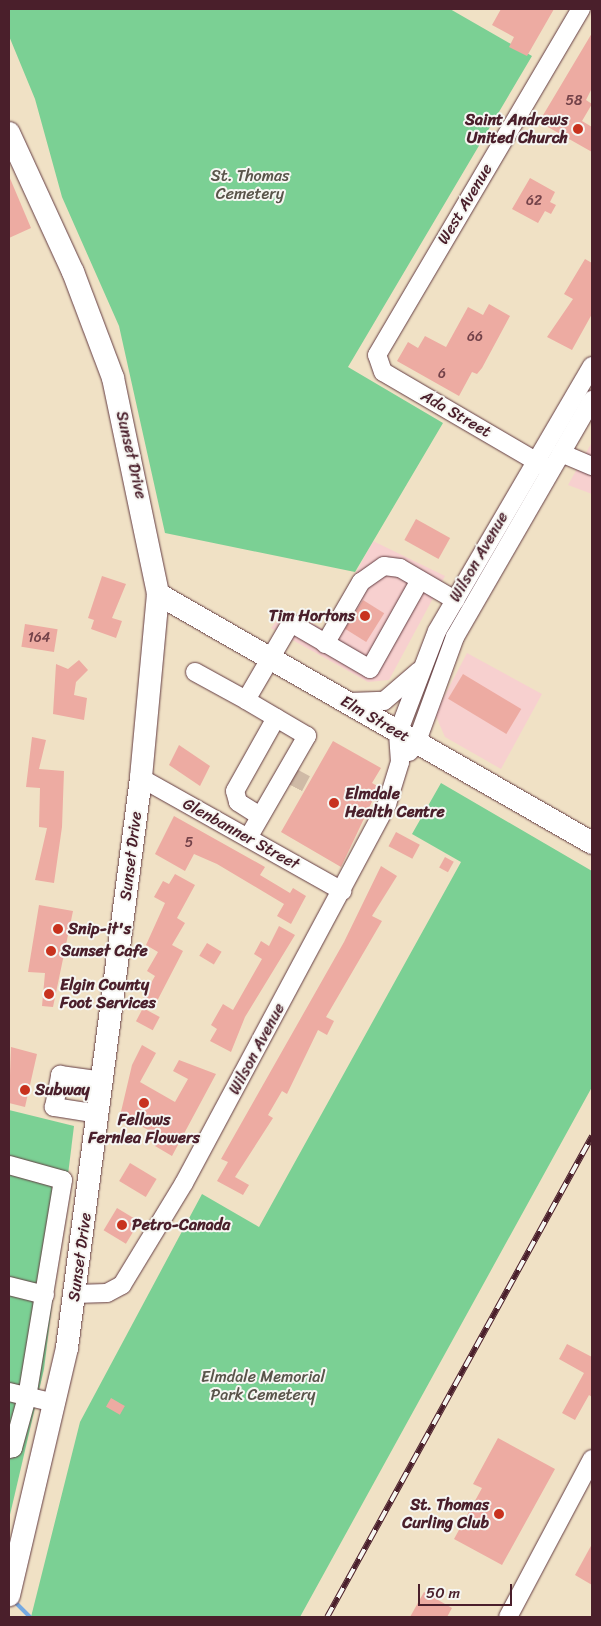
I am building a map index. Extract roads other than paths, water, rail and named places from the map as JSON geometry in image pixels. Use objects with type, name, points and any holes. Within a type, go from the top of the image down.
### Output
[{"type":"main road","name":"Sunset Drive","points":[[9,134],[73,272],[113,378],[158,594],[141,778],[104,1081],[75,1294],[55,1404],[9,1595]]},
{"type":"main road","name":"Elm Street","points":[[158,594],[407,739],[592,843]]},
{"type":"street","name":"West Avenue","points":[[379,348],[581,9]]},
{"type":"street","name":"Ada Street","points":[[379,348],[384,372],[551,470]]},
{"type":"street","name":"Wilson Avenue","points":[[407,739],[536,461],[592,366]]},
{"type":"street","name":"Wilson Avenue","points":[[75,1294],[107,1293],[128,1277],[342,891],[387,804],[407,739],[421,669],[455,600],[551,470],[592,400]]},
{"type":"street","points":[[561,454],[592,466]]},
{"type":"street","points":[[325,644],[361,582],[372,573],[390,565],[455,600]]},
{"type":"street","points":[[246,700],[291,623],[370,669],[420,580]]},
{"type":"street","points":[[344,701],[384,701],[421,669]]},
{"type":"street","points":[[195,672],[307,736],[297,772],[276,789]]},
{"type":"street","points":[[260,816],[238,802],[235,791],[276,718]]},
{"type":"street","points":[[248,838],[276,789],[297,772]]},
{"type":"street","name":"Glenbanner Street","points":[[141,778],[342,891]]},
{"type":"street","points":[[99,1114],[54,1107],[60,1075],[104,1081]]},
{"type":"street","points":[[9,1165],[63,1180],[27,1397],[14,1448],[9,1449]]},
{"type":"street","points":[[9,1286],[45,1295]]},
{"type":"street","points":[[9,1392],[55,1404]]},
{"type":"street","points":[[508,1617],[592,1460]]},
{"type":"waterway","points":[[14,1601],[30,1617]]},
{"type":"tunnel","points":[[294,787],[302,772]]},
{"type":"railway","points":[[327,1617],[592,1136]]},
{"type":"place","name":"Saint Andrews United Church","points":[[578,129]]},
{"type":"place","name":"Tim Hortons","points":[[365,616]]},
{"type":"place","name":"Elmdale Health Centre","points":[[334,803]]},
{"type":"place","name":"Snip-it's","points":[[58,929]]},
{"type":"place","name":"Sunset Cafe","points":[[51,951]]},
{"type":"place","name":"Elgin County Foot Services","points":[[49,994]]},
{"type":"place","name":"Subway","points":[[25,1090]]},
{"type":"place","name":"Fellows Fernlea Flowers","points":[[144,1103]]},
{"type":"place","name":"Petro-Canada","points":[[122,1225]]},
{"type":"place","name":"St. Thomas Curling Club","points":[[499,1514]]},
{"type":"park label","name":"St. Thomas Cemetery","points":[[250,185]]},
{"type":"park label","name":"Elmdale Memorial Park Cemetery","points":[[263,1386]]}]
